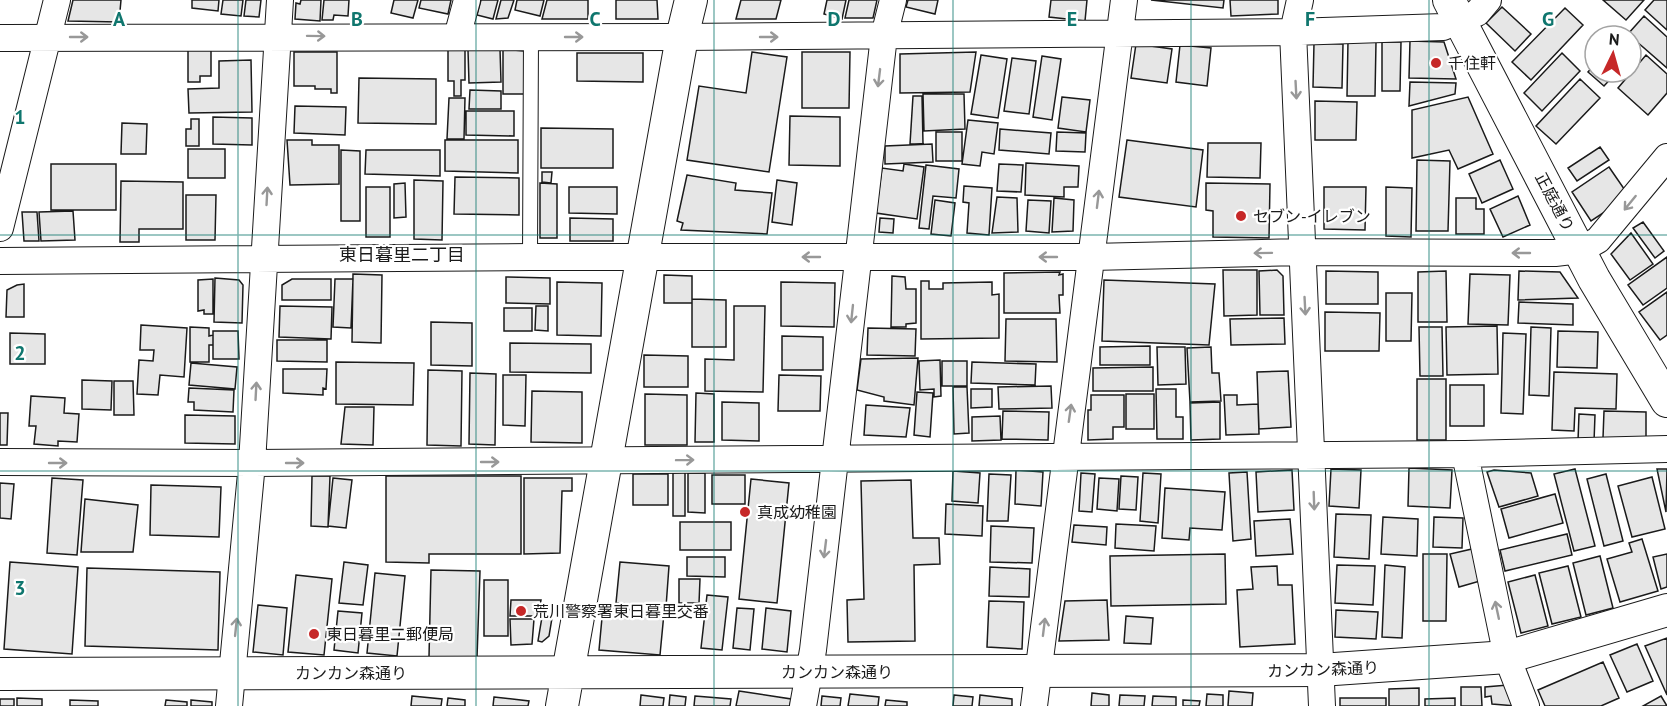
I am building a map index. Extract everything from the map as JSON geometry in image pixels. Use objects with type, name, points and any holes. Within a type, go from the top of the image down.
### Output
[{"type":"street","points":[[0,228],[8,162],[57,0]]},
{"type":"street","points":[[229,706],[252,463],[276,36],[280,0]]},
{"type":"street","points":[[457,38],[466,0]]},
{"type":"street","points":[[562,706],[682,37],[691,0]]},
{"type":"street","points":[[803,706],[810,672],[884,36],[893,0]]},
{"type":"street","points":[[1034,706],[1124,0]]},
{"type":"street","points":[[1300,0],[1293,32],[1313,454],[1322,706]]},
{"type":"street","points":[[0,38],[682,37],[1293,32],[1443,27],[1455,11],[1477,13],[1488,0]]},
{"type":"street","name":"正庭通り","points":[[1455,11],[1594,279],[1667,401]]},
{"type":"street","points":[[0,261],[530,257],[1091,257],[1303,252],[1555,253],[1580,250],[1598,240],[1667,158]]},
{"type":"street","points":[[0,462],[606,461],[1465,454],[1667,449]]},
{"type":"street","points":[[1465,454],[1507,657],[1526,706]]},
{"type":"street","name":"カンカン森通り","points":[[0,674],[568,671],[1039,673],[1320,670],[1507,657],[1667,610]]},
{"type":"lane","points":[[530,257],[531,37]]},
{"type":"building","points":[[73,0],[121,0],[119,22],[68,21]]},
{"type":"building","points":[[192,0],[219,0],[218,11],[192,8]]},
{"type":"building","points":[[223,0],[243,0],[241,16],[221,14]]},
{"type":"building","points":[[246,0],[261,0],[259,17],[244,16]]},
{"type":"building","points":[[301,0],[321,0],[320,21],[295,19],[296,3],[300,4]]},
{"type":"building","points":[[324,0],[349,0],[348,16],[334,15],[333,20],[322,20]]},
{"type":"building","points":[[394,0],[418,0],[413,18],[391,13]]},
{"type":"building","points":[[421,0],[451,0],[448,14],[419,8]]},
{"type":"building","points":[[481,0],[498,0],[493,19],[477,15]]},
{"type":"building","points":[[501,0],[514,0],[508,18],[496,19]]},
{"type":"building","points":[[517,0],[544,0],[540,16],[515,10]]},
{"type":"building","points":[[547,0],[588,0],[588,19],[542,19]]},
{"type":"building","points":[[616,0],[657,0],[658,19],[616,19]]},
{"type":"building","points":[[741,0],[781,0],[776,19],[736,19]]},
{"type":"building","points":[[827,0],[846,0],[842,19],[824,14]]},
{"type":"building","points":[[849,0],[877,0],[873,18],[845,18]]},
{"type":"building","points":[[908,0],[938,0],[935,14],[906,7]]},
{"type":"building","points":[[1051,0],[1087,0],[1085,21],[1049,17]]},
{"type":"building","points":[[1151,0],[1224,0],[1223,8]]},
{"type":"building","points":[[1230,0],[1278,0],[1278,14],[1231,16]]},
{"type":"building","points":[[1603,0],[1644,0],[1626,20]]},
{"type":"building","points":[[1654,0],[1667,0],[1667,30],[1645,10]]},
{"type":"building","points":[[1502,7],[1531,34],[1515,51],[1486,23]]},
{"type":"building","points":[[1565,8],[1583,25],[1531,80],[1512,62]]},
{"type":"building","points":[[1644,16],[1667,37],[1667,68],[1643,47],[1643,24],[1637,24]]},
{"type":"building","points":[[1348,41],[1376,42],[1375,96],[1347,96]]},
{"type":"building","points":[[1410,41],[1444,42],[1456,79],[1409,78]]},
{"type":"building","points":[[1382,42],[1401,42],[1400,91],[1382,91]]},
{"type":"building","points":[[1314,43],[1343,44],[1342,88],[1313,87]]},
{"type":"building","points":[[1136,44],[1172,49],[1167,83],[1131,78]]},
{"type":"building","points":[[1180,45],[1211,48],[1207,86],[1176,82]]},
{"type":"building","points":[[500,49],[501,82],[469,83],[468,50]]},
{"type":"building","points":[[503,49],[524,51],[524,94],[503,94]]},
{"type":"building","points":[[188,50],[211,50],[211,76],[200,76],[200,82],[188,82]]},
{"type":"building","points":[[448,50],[465,50],[465,80],[461,80],[461,96],[454,96],[454,81],[448,81]]},
{"type":"building","points":[[294,52],[337,52],[337,93],[331,93],[331,89],[315,89],[315,86],[294,86]]},
{"type":"building","points":[[752,52],[787,57],[769,172],[687,160],[699,86],[746,93]]},
{"type":"building","points":[[802,52],[850,52],[849,108],[802,108]]},
{"type":"building","points":[[976,52],[970,92],[900,93],[900,54]]},
{"type":"building","points":[[577,53],[643,53],[643,82],[577,81]]},
{"type":"building","points":[[1562,53],[1580,71],[1542,111],[1524,93]]},
{"type":"building","points":[[981,55],[1007,59],[998,118],[971,114]]},
{"type":"building","points":[[1646,55],[1667,74],[1667,93],[1648,115],[1618,88],[1621,84],[1643,84],[1643,59]]},
{"type":"building","points":[[1042,56],[1061,59],[1052,120],[1033,117]]},
{"type":"building","points":[[1012,58],[1036,61],[1029,114],[1004,111]]},
{"type":"building","points":[[251,60],[252,112],[189,113],[188,89],[219,88],[219,61]]},
{"type":"building","points":[[359,78],[436,79],[436,124],[358,123]]},
{"type":"building","points":[[1580,79],[1600,98],[1556,144],[1536,126]]},
{"type":"building","points":[[1410,82],[1456,83],[1455,94],[1409,106]]},
{"type":"building","points":[[470,90],[501,91],[501,109],[469,109]]},
{"type":"building","points":[[923,94],[964,94],[965,129],[924,131]]},
{"type":"building","points":[[913,96],[922,96],[923,144],[910,144]]},
{"type":"building","points":[[1062,97],[1090,100],[1086,132],[1058,128]]},
{"type":"building","points":[[1468,97],[1493,154],[1458,169],[1449,150],[1412,158],[1412,110]]},
{"type":"building","points":[[449,98],[465,98],[464,139],[447,139]]},
{"type":"building","points":[[1315,101],[1357,102],[1356,140],[1315,140]]},
{"type":"building","points":[[295,106],[346,107],[345,135],[294,133]]},
{"type":"building","points":[[466,111],[514,111],[514,136],[466,135]]},
{"type":"building","points":[[790,116],[840,117],[840,166],[789,165]]},
{"type":"building","points":[[213,117],[252,118],[252,145],[213,144]]},
{"type":"building","points":[[191,119],[199,119],[199,146],[186,146],[186,129],[191,129]]},
{"type":"building","points":[[968,120],[998,123],[994,154],[982,152],[980,166],[962,164]]},
{"type":"building","points":[[122,123],[147,124],[146,154],[121,154]]},
{"type":"building","points":[[541,128],[613,129],[613,168],[541,168]]},
{"type":"building","points":[[1000,129],[1051,133],[1049,154],[999,150]]},
{"type":"building","points":[[936,132],[962,132],[962,161],[936,161]]},
{"type":"building","points":[[1057,132],[1086,133],[1085,152],[1056,151]]},
{"type":"building","points":[[287,140],[312,140],[312,145],[339,145],[339,184],[290,185]]},
{"type":"building","points":[[445,140],[518,140],[518,173],[445,171]]},
{"type":"building","points":[[1127,140],[1203,150],[1196,207],[1119,197]]},
{"type":"building","points":[[1208,143],[1261,143],[1260,178],[1207,177]]},
{"type":"building","points":[[932,144],[933,162],[885,164],[885,146]]},
{"type":"building","points":[[1600,147],[1609,160],[1577,181],[1568,168]]},
{"type":"building","points":[[188,149],[225,149],[225,178],[188,178]]},
{"type":"building","points":[[341,150],[360,151],[360,221],[341,221]]},
{"type":"building","points":[[366,150],[440,150],[440,176],[365,174]]},
{"type":"building","points":[[1417,160],[1450,161],[1448,231],[1416,231]]},
{"type":"building","points":[[1500,160],[1513,189],[1482,203],[1469,174]]},
{"type":"building","points":[[1026,163],[1079,166],[1078,187],[1064,187],[1064,197],[1025,195]]},
{"type":"building","points":[[51,164],[116,164],[116,210],[51,210]]},
{"type":"building","points":[[904,164],[924,167],[917,219],[876,213],[882,168],[903,171]]},
{"type":"building","points":[[999,164],[1023,165],[1021,192],[997,191]]},
{"type":"building","points":[[926,165],[959,169],[956,198],[933,196],[929,229],[919,228]]},
{"type":"building","points":[[1609,167],[1629,196],[1591,221],[1572,192]]},
{"type":"building","points":[[542,172],[552,172],[551,183],[542,182]]},
{"type":"building","points":[[687,175],[736,183],[735,190],[772,193],[767,234],[681,230],[683,223],[677,221]]},
{"type":"building","points":[[455,177],[519,178],[519,215],[454,214]]},
{"type":"building","points":[[414,180],[443,181],[442,240],[414,239]]},
{"type":"building","points":[[777,180],[797,183],[792,225],[772,222]]},
{"type":"building","points":[[121,181],[183,182],[183,229],[139,229],[139,242],[120,242]]},
{"type":"building","points":[[405,183],[406,217],[394,218],[394,184]]},
{"type":"building","points":[[540,183],[557,184],[557,238],[540,238]]},
{"type":"building","points":[[1206,183],[1270,184],[1269,238],[1213,237],[1213,211],[1206,210]]},
{"type":"building","points":[[964,186],[992,188],[989,235],[967,233],[969,203],[963,202]]},
{"type":"building","points":[[366,187],[390,187],[390,237],[366,237]]},
{"type":"building","points":[[569,187],[617,187],[617,214],[569,213]]},
{"type":"building","points":[[1324,187],[1366,187],[1365,230],[1324,229]]},
{"type":"building","points":[[1386,187],[1412,188],[1411,237],[1386,236]]},
{"type":"building","points":[[186,195],[216,195],[215,240],[186,240]]},
{"type":"building","points":[[1518,196],[1530,225],[1503,237],[1490,209]]},
{"type":"building","points":[[997,197],[1017,198],[1018,232],[992,233]]},
{"type":"building","points":[[1054,198],[1074,200],[1073,231],[1052,232]]},
{"type":"building","points":[[1456,198],[1476,198],[1476,209],[1484,209],[1484,234],[1456,234]]},
{"type":"building","points":[[935,200],[955,203],[951,236],[931,234]]},
{"type":"building","points":[[1028,200],[1051,201],[1049,233],[1026,231]]},
{"type":"building","points":[[73,211],[75,240],[41,241],[39,212]]},
{"type":"building","points":[[22,212],[37,212],[39,241],[24,241]]},
{"type":"building","points":[[570,218],[613,219],[613,241],[570,241]]},
{"type":"building","points":[[880,218],[894,219],[893,233],[879,232]]},
{"type":"building","points":[[1643,222],[1664,251],[1655,258],[1633,228]]},
{"type":"building","points":[[1631,233],[1653,264],[1630,280],[1611,254]]},
{"type":"building","points":[[1667,257],[1667,288],[1643,305],[1628,285]]},
{"type":"building","points":[[1223,270],[1257,270],[1257,315],[1224,316]]},
{"type":"building","points":[[1277,270],[1283,276],[1284,315],[1260,315],[1259,271]]},
{"type":"building","points":[[1326,271],[1378,272],[1378,304],[1326,304]]},
{"type":"building","points":[[1446,271],[1447,322],[1418,322],[1418,272]]},
{"type":"building","points":[[1519,271],[1560,272],[1578,298],[1518,300]]},
{"type":"building","points":[[1060,272],[1059,275],[1063,274],[1063,295],[1059,295],[1060,313],[1004,313],[1004,273]]},
{"type":"building","points":[[353,274],[382,275],[381,343],[352,342]]},
{"type":"building","points":[[1470,274],[1510,275],[1508,325],[1468,324]]},
{"type":"building","points":[[664,275],[692,276],[692,303],[664,303]]},
{"type":"building","points":[[892,276],[905,277],[906,289],[916,289],[916,323],[906,324],[906,327],[891,327]]},
{"type":"building","points":[[506,277],[550,278],[550,304],[506,303]]},
{"type":"building","points":[[215,278],[239,280],[243,285],[242,323],[214,322]]},
{"type":"building","points":[[213,279],[213,314],[204,314],[204,310],[198,311],[198,280]]},
{"type":"building","points":[[292,279],[331,279],[331,300],[282,300],[282,285]]},
{"type":"building","points":[[335,279],[353,279],[351,328],[333,327]]},
{"type":"building","points":[[1104,280],[1215,284],[1209,345],[1102,341]]},
{"type":"building","points":[[921,281],[929,281],[929,289],[943,289],[943,283],[992,282],[992,295],[999,294],[999,338],[921,339]]},
{"type":"building","points":[[557,282],[602,283],[601,336],[557,335]]},
{"type":"building","points":[[781,282],[835,283],[834,327],[781,326]]},
{"type":"building","points":[[24,284],[24,317],[6,317],[7,290]]},
{"type":"building","points":[[1667,292],[1667,335],[1660,340],[1639,312]]},
{"type":"building","points":[[1386,293],[1412,293],[1411,341],[1386,341]]},
{"type":"building","points":[[692,299],[726,300],[726,347],[692,347]]},
{"type":"building","points":[[1519,302],[1573,304],[1573,325],[1518,323]]},
{"type":"building","points":[[280,306],[332,307],[331,339],[279,337]]},
{"type":"building","points":[[536,306],[548,306],[548,331],[535,330]]},
{"type":"building","points":[[734,306],[765,306],[763,392],[705,391],[705,359],[734,360]]},
{"type":"building","points":[[504,308],[532,308],[532,331],[504,331]]},
{"type":"building","points":[[1325,312],[1380,313],[1379,351],[1325,351]]},
{"type":"building","points":[[1284,318],[1285,344],[1231,345],[1230,319]]},
{"type":"building","points":[[1006,319],[1056,319],[1057,362],[1005,361]]},
{"type":"building","points":[[431,322],[472,323],[472,366],[431,365]]},
{"type":"building","points":[[141,325],[187,328],[184,377],[160,375],[158,395],[137,394],[139,360],[153,361],[154,350],[140,350]]},
{"type":"building","points":[[1497,326],[1498,374],[1447,375],[1446,327]]},
{"type":"building","points":[[190,327],[209,328],[209,336],[213,335],[213,345],[209,345],[209,362],[190,362]]},
{"type":"building","points":[[1419,327],[1442,327],[1443,376],[1420,376]]},
{"type":"building","points":[[1531,327],[1551,328],[1549,396],[1529,395]]},
{"type":"building","points":[[868,328],[916,329],[915,356],[867,355]]},
{"type":"building","points":[[213,331],[238,331],[239,359],[213,359]]},
{"type":"building","points":[[1558,331],[1598,332],[1597,368],[1557,367]]},
{"type":"building","points":[[10,333],[45,334],[45,364],[10,364]]},
{"type":"building","points":[[1503,333],[1526,334],[1523,414],[1501,413]]},
{"type":"building","points":[[782,336],[823,337],[823,370],[782,370]]},
{"type":"building","points":[[277,340],[327,340],[327,362],[277,361]]},
{"type":"building","points":[[510,343],[591,344],[591,373],[510,372]]},
{"type":"building","points":[[1150,346],[1150,365],[1100,365],[1100,347]]},
{"type":"building","points":[[1157,347],[1185,347],[1186,384],[1158,385]]},
{"type":"building","points":[[1211,347],[1212,373],[1219,373],[1221,401],[1190,402],[1187,348]]},
{"type":"building","points":[[644,355],[688,356],[688,387],[644,387]]},
{"type":"building","points":[[918,358],[914,405],[884,401],[884,397],[857,390],[861,359]]},
{"type":"building","points":[[940,360],[941,396],[934,397],[934,389],[920,390],[919,361]]},
{"type":"building","points":[[942,361],[967,361],[967,386],[942,386]]},
{"type":"building","points":[[336,362],[414,363],[413,405],[336,404]]},
{"type":"building","points":[[972,362],[1036,364],[1035,385],[971,383]]},
{"type":"building","points":[[191,363],[237,367],[235,389],[189,385]]},
{"type":"building","points":[[1153,367],[1153,391],[1093,391],[1093,368]]},
{"type":"building","points":[[283,369],[327,369],[326,389],[323,388],[323,395],[283,393]]},
{"type":"building","points":[[428,370],[462,371],[461,446],[427,445]]},
{"type":"building","points":[[1288,371],[1291,427],[1259,429],[1257,372]]},
{"type":"building","points":[[1554,372],[1617,374],[1616,409],[1575,408],[1574,431],[1552,430]]},
{"type":"building","points":[[470,373],[496,374],[495,445],[469,444]]},
{"type":"building","points":[[503,375],[526,375],[525,426],[503,425]]},
{"type":"building","points":[[779,375],[821,376],[820,411],[778,411]]},
{"type":"building","points":[[1417,379],[1446,379],[1446,440],[1417,440]]},
{"type":"building","points":[[82,380],[112,381],[111,410],[82,409]]},
{"type":"building","points":[[114,381],[133,381],[134,415],[114,415]]},
{"type":"building","points":[[1450,385],[1484,385],[1484,426],[1450,426]]},
{"type":"building","points":[[1051,386],[1052,408],[999,409],[998,387]]},
{"type":"building","points":[[953,387],[967,387],[969,433],[954,434]]},
{"type":"building","points":[[189,388],[234,390],[233,412],[194,410],[194,402],[188,402]]},
{"type":"building","points":[[971,389],[992,389],[992,407],[971,408]]},
{"type":"building","points":[[1156,389],[1176,389],[1176,417],[1183,417],[1183,439],[1157,439]]},
{"type":"building","points":[[532,391],[582,392],[582,443],[531,442]]},
{"type":"building","points":[[917,392],[933,393],[930,437],[914,435]]},
{"type":"building","points":[[696,393],[714,394],[714,442],[695,442]]},
{"type":"building","points":[[645,394],[687,395],[687,445],[645,445]]},
{"type":"building","points":[[1126,394],[1154,394],[1154,429],[1126,429]]},
{"type":"building","points":[[1091,395],[1124,395],[1124,427],[1113,427],[1113,439],[1088,440],[1088,410],[1091,410]]},
{"type":"building","points":[[1224,395],[1237,395],[1237,405],[1258,404],[1259,434],[1226,435]]},
{"type":"building","points":[[31,396],[65,398],[64,413],[79,414],[77,442],[58,441],[58,446],[34,444],[36,426],[29,426]]},
{"type":"building","points":[[722,402],[759,403],[759,441],[722,440]]},
{"type":"building","points":[[1220,402],[1220,439],[1191,440],[1190,403]]},
{"type":"building","points":[[866,405],[910,408],[906,437],[864,435]]},
{"type":"building","points":[[345,407],[374,407],[373,445],[341,444]]},
{"type":"building","points":[[1003,411],[1049,412],[1048,440],[1002,439]]},
{"type":"building","points":[[1604,411],[1646,412],[1646,439],[1603,438]]},
{"type":"building","points":[[0,413],[8,413],[7,445],[0,445]]},
{"type":"building","points":[[1579,414],[1595,415],[1594,442],[1578,441]]},
{"type":"building","points":[[185,415],[235,416],[235,444],[185,443]]},
{"type":"building","points":[[1000,416],[1001,440],[972,441],[972,417]]},
{"type":"building","points":[[1409,468],[1452,470],[1450,508],[1408,506]]},
{"type":"building","points":[[1331,469],[1361,470],[1359,508],[1329,506]]},
{"type":"building","points":[[1575,469],[1595,546],[1574,551],[1554,474]]},
{"type":"building","points":[[1657,469],[1667,469],[1666,512]]},
{"type":"building","points":[[1016,470],[1043,472],[1041,506],[1015,504]]},
{"type":"building","points":[[1292,470],[1294,510],[1258,512],[1256,472]]},
{"type":"building","points":[[1494,470],[1531,473],[1538,496],[1499,507],[1487,472]]},
{"type":"building","points":[[953,471],[980,473],[978,503],[952,501]]},
{"type":"building","points":[[685,472],[685,516],[673,516],[673,473]]},
{"type":"building","points":[[1247,472],[1251,539],[1233,541],[1229,473]]},
{"type":"building","points":[[688,473],[705,473],[705,513],[688,512]]},
{"type":"building","points":[[1081,473],[1095,474],[1092,512],[1079,511]]},
{"type":"building","points":[[1143,473],[1161,474],[1158,523],[1140,521]]},
{"type":"building","points":[[633,474],[668,474],[668,505],[633,505]]},
{"type":"building","points":[[989,474],[1011,475],[1008,521],[987,521]]},
{"type":"building","points":[[1606,474],[1623,541],[1604,546],[1587,479]]},
{"type":"building","points":[[712,475],[745,475],[745,504],[712,504]]},
{"type":"building","points":[[312,476],[330,476],[328,527],[311,526]]},
{"type":"building","points":[[386,476],[521,476],[521,554],[429,554],[429,563],[386,562]]},
{"type":"building","points":[[1121,476],[1138,477],[1136,510],[1119,509]]},
{"type":"building","points":[[1652,477],[1665,529],[1632,537],[1618,486]]},
{"type":"building","points":[[52,478],[83,480],[77,555],[47,553]]},
{"type":"building","points":[[333,478],[352,480],[346,528],[328,526]]},
{"type":"building","points":[[524,478],[572,478],[572,491],[562,491],[560,553],[524,554]]},
{"type":"building","points":[[1099,478],[1119,479],[1117,511],[1097,509]]},
{"type":"building","points":[[751,479],[789,483],[777,603],[739,599]]},
{"type":"building","points":[[911,480],[913,538],[939,538],[940,564],[914,565],[915,641],[848,642],[847,600],[864,599],[861,481]]},
{"type":"building","points":[[0,483],[14,484],[11,519],[0,518]]},
{"type":"building","points":[[151,485],[221,487],[219,537],[150,535]]},
{"type":"building","points":[[1165,488],[1225,492],[1222,530],[1190,528],[1189,540],[1162,538]]},
{"type":"building","points":[[1555,494],[1563,523],[1509,538],[1501,509]]},
{"type":"building","points":[[85,499],[138,505],[133,552],[81,552]]},
{"type":"building","points":[[946,504],[983,506],[982,536],[945,534]]},
{"type":"building","points":[[1336,514],[1371,515],[1369,559],[1334,557]]},
{"type":"building","points":[[1383,517],[1418,519],[1417,556],[1381,554]]},
{"type":"building","points":[[1434,517],[1463,518],[1462,548],[1433,547]]},
{"type":"building","points":[[1290,519],[1293,554],[1256,556],[1254,521]]},
{"type":"building","points":[[680,522],[731,522],[731,550],[680,550]]},
{"type":"building","points":[[1116,524],[1156,526],[1154,551],[1115,548]]},
{"type":"building","points":[[1074,525],[1107,527],[1106,545],[1072,542]]},
{"type":"building","points":[[991,526],[1034,528],[1032,563],[990,562]]},
{"type":"building","points":[[1567,534],[1572,555],[1505,571],[1500,550]]},
{"type":"building","points":[[1642,539],[1658,591],[1620,602],[1607,559],[1632,552],[1629,543]]},
{"type":"building","points":[[1472,549],[1480,581],[1459,587],[1450,554]]},
{"type":"building","points":[[1225,554],[1226,604],[1111,606],[1110,556]]},
{"type":"building","points":[[1423,554],[1447,554],[1446,621],[1423,621]]},
{"type":"building","points":[[1667,554],[1667,587],[1661,589],[1653,557]]},
{"type":"building","points":[[1600,556],[1613,608],[1586,615],[1573,563]]},
{"type":"building","points":[[687,557],[725,557],[725,577],[687,576]]},
{"type":"building","points":[[10,562],[78,567],[72,654],[4,649]]},
{"type":"building","points":[[344,562],[368,565],[363,605],[339,603]]},
{"type":"building","points":[[620,562],[669,566],[666,607],[616,603]]},
{"type":"building","points":[[1337,565],[1375,566],[1373,605],[1335,603]]},
{"type":"building","points":[[1385,565],[1405,567],[1402,638],[1382,637]]},
{"type":"building","points":[[1277,566],[1278,585],[1292,585],[1295,644],[1240,647],[1237,590],[1253,589],[1251,567]]},
{"type":"building","points":[[1568,566],[1581,617],[1552,624],[1539,573]]},
{"type":"building","points":[[990,567],[1030,569],[1029,597],[989,596]]},
{"type":"building","points":[[87,568],[220,572],[218,650],[85,646]]},
{"type":"building","points":[[431,570],[480,571],[477,658],[429,657]]},
{"type":"building","points":[[375,573],[405,576],[397,656],[367,653]]},
{"type":"building","points":[[296,575],[332,579],[324,655],[288,652]]},
{"type":"building","points":[[1535,575],[1548,626],[1521,633],[1508,582]]},
{"type":"building","points":[[679,579],[700,579],[699,603],[679,603]]},
{"type":"building","points":[[484,580],[508,580],[508,636],[484,636]]},
{"type":"building","points":[[707,595],[728,597],[722,650],[701,648]]},
{"type":"building","points":[[511,600],[541,600],[538,616],[510,616]]},
{"type":"building","points":[[1107,600],[1109,640],[1059,641],[1065,601]]},
{"type":"building","points":[[989,601],[1024,602],[1022,649],[987,647]]},
{"type":"building","points":[[258,605],[287,608],[283,655],[253,652]]},
{"type":"building","points":[[603,607],[664,613],[660,655],[599,650]]},
{"type":"building","points":[[737,608],[754,609],[750,650],[733,648]]},
{"type":"building","points":[[766,608],[791,611],[787,652],[762,649]]},
{"type":"building","points":[[1336,610],[1378,612],[1376,639],[1335,637]]},
{"type":"building","points":[[338,611],[362,613],[358,653],[334,650]]},
{"type":"building","points":[[1126,616],[1153,618],[1151,644],[1124,643]]},
{"type":"building","name":"荒川警察署東日暮里交番","points":[[542,617],[552,618],[549,636],[542,642],[538,641]]},
{"type":"building","points":[[510,619],[534,619],[532,644],[511,645]]},
{"type":"building","points":[[1667,638],[1667,695],[1645,646]]},
{"type":"building","points":[[1637,644],[1653,681],[1627,692],[1610,655]]},
{"type":"building","points":[[1603,662],[1619,698],[1601,706],[1545,706],[1538,690]]},
{"type":"building","points":[[1508,685],[1516,706],[1492,704],[1491,696],[1485,697],[1485,687]]},
{"type":"building","points":[[1461,687],[1481,687],[1482,706],[1461,706]]},
{"type":"building","points":[[1419,688],[1419,706],[1389,706],[1389,689]]},
{"type":"building","points":[[739,691],[791,699],[790,706],[736,706]]},
{"type":"building","points":[[1229,691],[1253,693],[1252,706],[1228,706]]},
{"type":"building","points":[[1092,693],[1109,695],[1109,706],[1091,706]]},
{"type":"building","points":[[850,694],[879,697],[878,706],[848,706]]},
{"type":"building","points":[[1207,694],[1223,695],[1223,706],[1206,706]]},
{"type":"building","points":[[641,695],[664,698],[663,706],[640,706]]},
{"type":"building","points":[[670,695],[686,697],[685,706],[669,706]]},
{"type":"building","points":[[954,695],[973,697],[972,706],[953,706]]},
{"type":"building","points":[[980,695],[1012,699],[1012,706],[979,706]]},
{"type":"building","points":[[1120,695],[1145,696],[1144,706],[1119,706]]},
{"type":"building","points":[[412,696],[442,699],[441,706],[411,706]]},
{"type":"building","points":[[695,696],[731,699],[730,706],[694,706]]},
{"type":"building","points":[[822,696],[841,698],[840,706],[821,706]]},
{"type":"building","points":[[1153,696],[1176,697],[1176,706],[1152,706]]},
{"type":"building","points":[[1661,696],[1667,706],[1643,706]]},
{"type":"building","points":[[494,697],[529,701],[528,706],[493,706]]},
{"type":"building","points":[[17,698],[42,699],[42,706],[17,706]]},
{"type":"building","points":[[448,698],[465,700],[465,706],[447,706]]},
{"type":"building","points":[[1340,698],[1386,698],[1386,706],[1340,706]]},
{"type":"building","points":[[1455,698],[1455,706],[1425,706],[1425,699]]},
{"type":"building","points":[[0,699],[14,699],[14,706],[0,706]]},
{"type":"building","points":[[70,700],[98,701],[98,706],[70,706]]},
{"type":"building","points":[[166,700],[187,702],[187,706],[165,706]]},
{"type":"building","points":[[191,700],[212,702],[212,706],[191,706]]},
{"type":"building","points":[[886,700],[907,702],[907,706],[885,706]]},
{"type":"building","points":[[1183,700],[1200,701],[1199,706],[1183,706]]},
{"type":"place","name":"千住軒","points":[[1436,63]]},
{"type":"place","name":"セブン-イレブン","points":[[1241,216]]},
{"type":"place","name":"真成幼稚園","points":[[745,512]]},
{"type":"place","name":"荒川警察署東日暮里交番","points":[[521,611]]},
{"type":"place","name":"東日暮里二郵便局","points":[[314,634]]},
{"type":"district","name":"東日暮里二丁目","points":[[402,255]]}]
